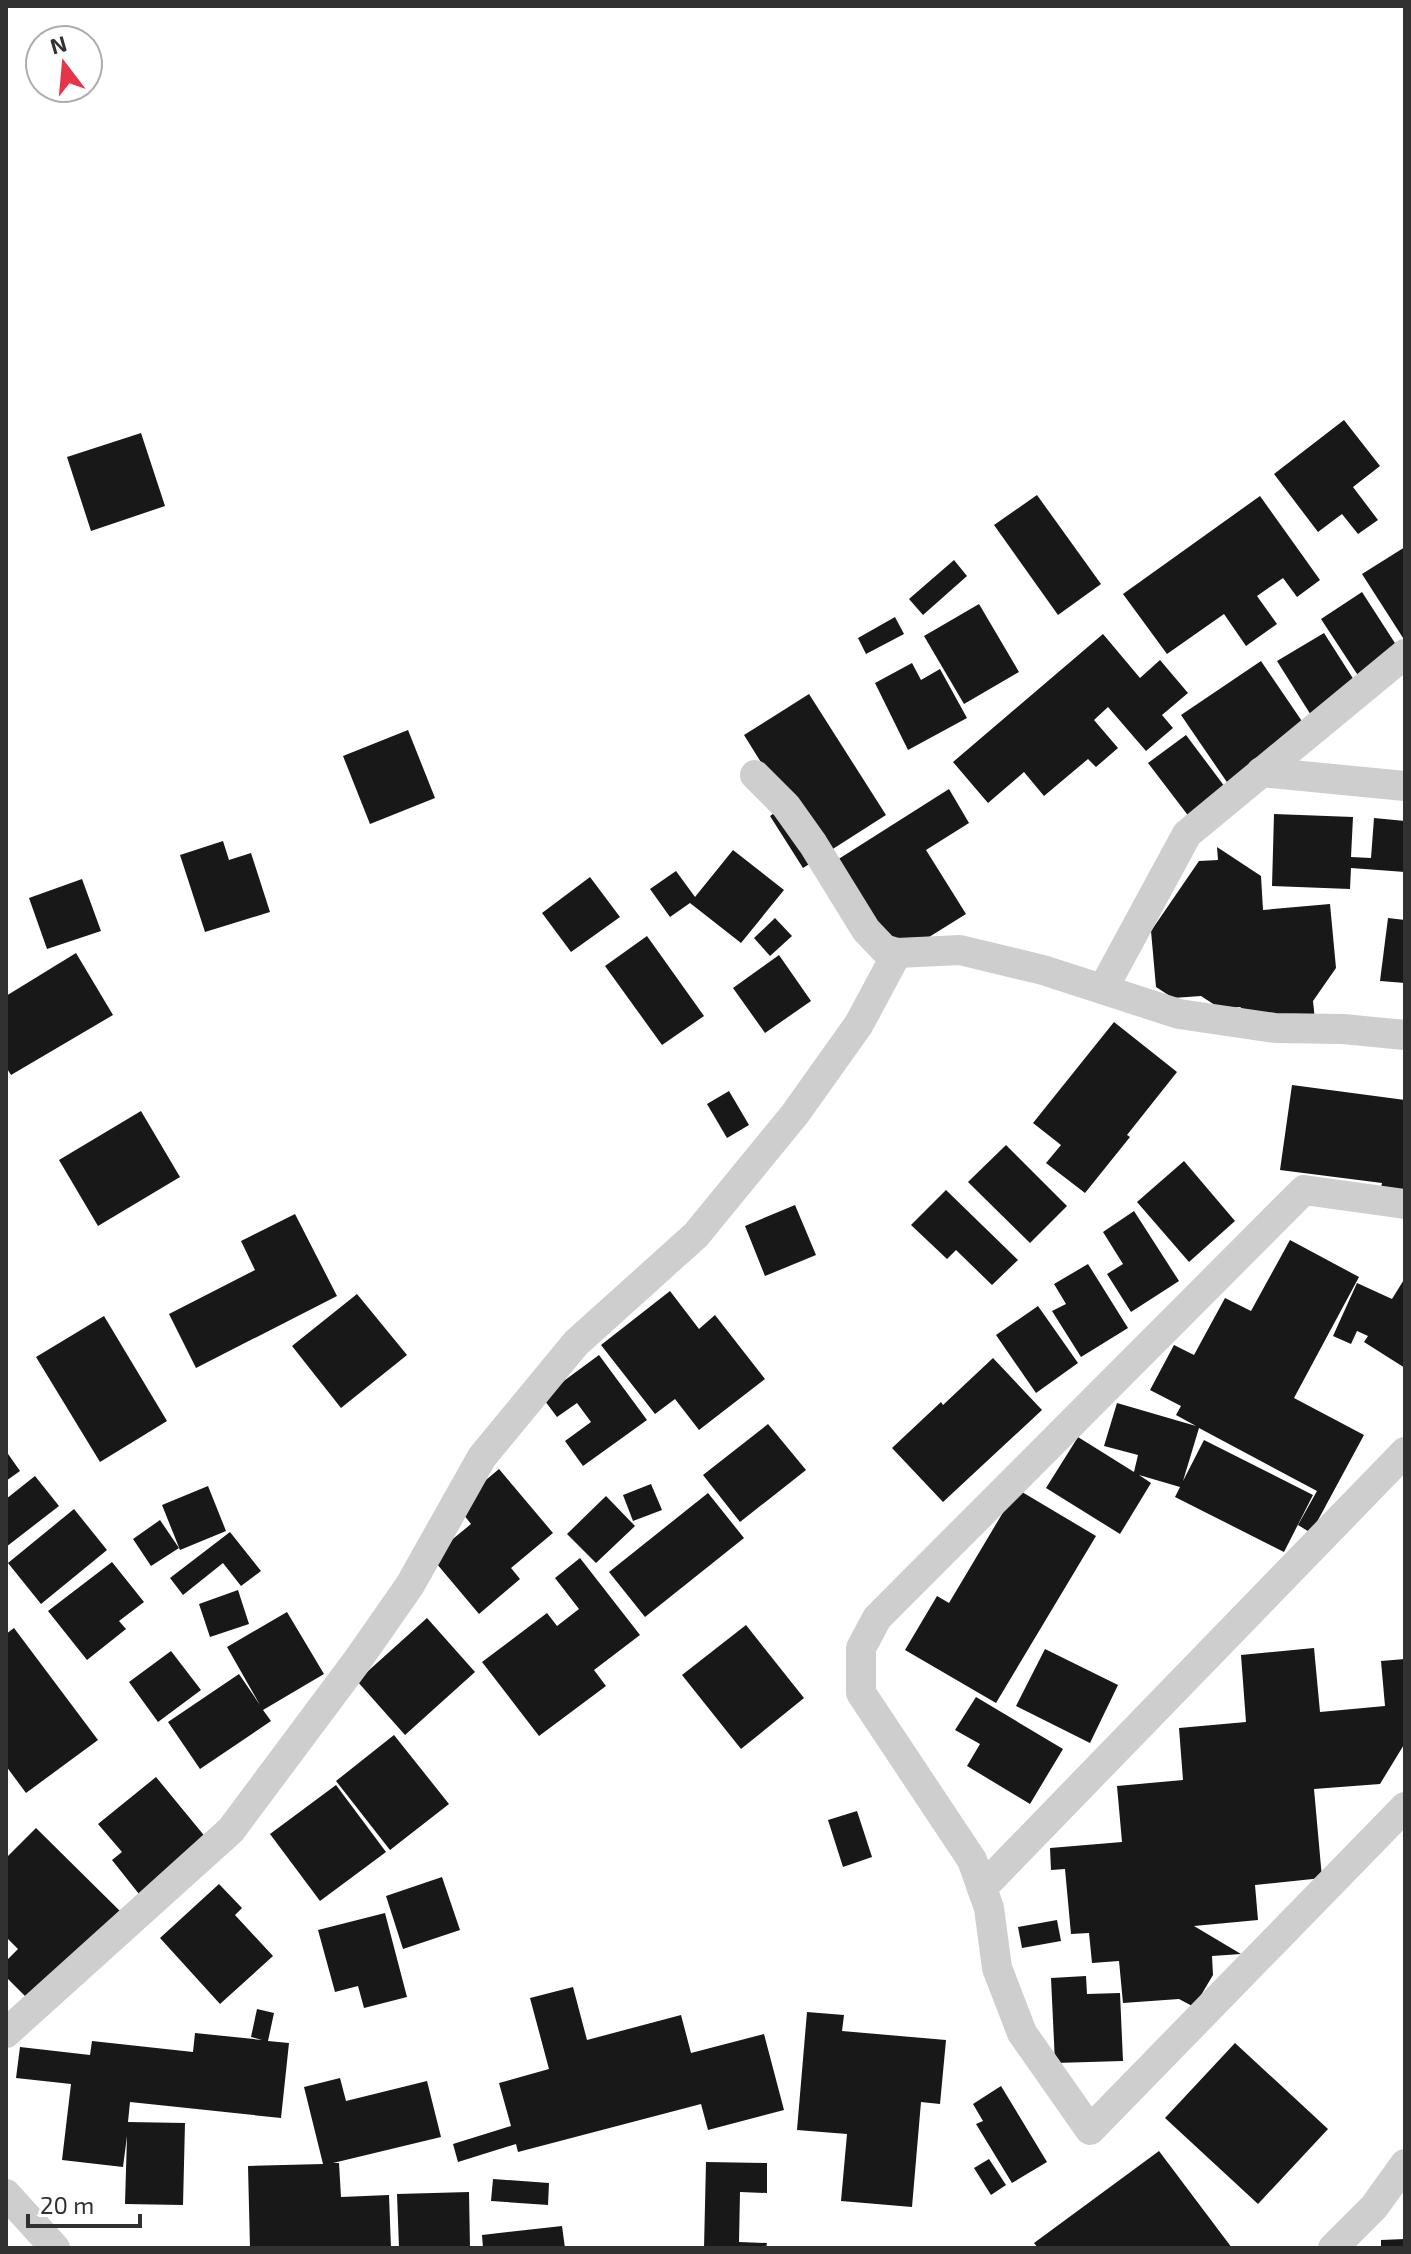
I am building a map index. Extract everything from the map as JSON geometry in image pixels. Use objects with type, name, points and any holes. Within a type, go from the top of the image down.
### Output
[{"type":"street","points":[[1103,989],[1187,834],[1405,654]]},
{"type":"street","points":[[1261,772],[1405,786]]},
{"type":"street","points":[[755,775],[786,806],[866,930],[884,949],[897,953],[960,950],[1043,970],[1179,1014],[1275,1028],[1343,1029],[1405,1035]]},
{"type":"street","points":[[6,2033],[231,1830],[410,1585],[482,1457],[576,1343],[696,1235],[795,1114],[859,1024],[897,953]]},
{"type":"street","points":[[1405,1204],[1304,1190],[877,1618],[861,1648],[861,1693],[972,1860],[989,1908],[997,1968],[1022,2033],[1090,2130],[1405,1807]]},
{"type":"street","points":[[982,1888],[1405,1452]]},
{"type":"street","points":[[1333,2248],[1374,2207],[1405,2164]]},
{"type":"street","points":[[6,2194],[55,2248]]},
{"type":"building","points":[[1344,420],[1380,466],[1353,487],[1378,520],[1358,534],[1342,514],[1318,532],[1274,474]]},
{"type":"building","points":[[141,433],[165,506],[91,531],[67,457]]},
{"type":"building","points":[[1037,495],[1101,584],[1058,615],[994,525]]},
{"type":"building","points":[[1260,496],[1320,580],[1297,597],[1283,578],[1257,596],[1277,624],[1246,646],[1224,614],[1167,654],[1123,594]]},
{"type":"building","points":[[1405,547],[1405,641],[1362,574]]},
{"type":"building","points":[[954,560],[967,576],[923,615],[909,599]]},
{"type":"building","points":[[1362,592],[1402,654],[1361,680],[1321,619]]},
{"type":"building","points":[[979,604],[1019,672],[964,704],[924,636]]},
{"type":"building","points":[[895,617],[904,634],[866,654],[858,638]]},
{"type":"building","points":[[1324,633],[1361,691],[1314,720],[1277,661]]},
{"type":"building","points":[[1103,634],[1140,678],[1160,660],[1188,693],[1162,715],[1173,728],[1146,751],[1108,707],[1094,720],[1118,748],[1096,767],[1088,759],[1044,796],[1024,772],[988,803],[953,762]]},
{"type":"building","points":[[1261,661],[1312,736],[1233,791],[1181,715]]},
{"type":"building","points":[[912,663],[921,680],[940,669],[967,718],[908,750],[875,683]]},
{"type":"building","points":[[809,694],[886,815],[803,868],[770,816],[787,804],[744,735]]},
{"type":"building","points":[[408,730],[435,798],[370,824],[343,756]]},
{"type":"building","points":[[1186,735],[1228,791],[1190,818],[1148,763]]},
{"type":"building","points":[[949,789],[969,823],[926,850],[966,914],[897,957],[837,860]]},
{"type":"building","points":[[1274,814],[1353,817],[1351,857],[1371,858],[1374,818],[1405,821],[1405,872],[1351,868],[1350,889],[1272,886]]},
{"type":"building","points":[[223,841],[229,860],[251,853],[270,912],[205,932],[180,855]]},
{"type":"building","points":[[1217,847],[1261,876],[1263,910],[1330,904],[1336,968],[1313,1001],[1315,1020],[1265,1024],[1240,1007],[1221,1009],[1201,996],[1173,998],[1156,987],[1151,931],[1199,861],[1218,860]]},
{"type":"building","points":[[733,850],[784,890],[741,943],[690,903],[670,917],[650,889],[676,871],[695,897]]},
{"type":"building","points":[[590,877],[620,917],[571,952],[542,913]]},
{"type":"building","points":[[82,879],[101,931],[47,949],[29,898]]},
{"type":"building","points":[[775,918],[792,936],[770,956],[754,938]]},
{"type":"building","points":[[1388,918],[1405,920],[1405,983],[1380,981]]},
{"type":"building","points":[[647,936],[704,1016],[662,1045],[605,966]]},
{"type":"building","points":[[76,953],[113,1015],[11,1075],[6,1067],[6,996]]},
{"type":"building","points":[[779,955],[811,1001],[765,1033],[733,988]]},
{"type":"building","points":[[1114,1022],[1177,1072],[1085,1193],[1046,1163],[1061,1145],[1033,1123]]},
{"type":"building","points":[[1292,1085],[1405,1100],[1405,1188],[1402,1205],[1378,1201],[1382,1183],[1280,1170]]},
{"type":"building","points":[[729,1091],[749,1125],[727,1138],[707,1104]]},
{"type":"building","points":[[141,1111],[180,1177],[98,1226],[59,1160]]},
{"type":"building","points":[[1006,1145],[1067,1206],[1030,1243],[968,1182]]},
{"type":"building","points":[[1184,1161],[1235,1221],[1189,1262],[1137,1202]]},
{"type":"building","points":[[946,1190],[1018,1260],[992,1285],[956,1250],[947,1259],[911,1225]]},
{"type":"building","points":[[795,1205],[816,1255],[765,1276],[745,1226]]},
{"type":"building","points":[[1134,1211],[1179,1281],[1131,1312],[1107,1274],[1123,1264],[1103,1232]]},
{"type":"building","points":[[295,1214],[337,1296],[196,1368],[169,1314],[255,1270],[241,1241]]},
{"type":"building","points":[[1290,1240],[1359,1277],[1294,1398],[1364,1435],[1311,1533],[1298,1525],[1317,1491],[1199,1428],[1183,1481],[1204,1440],[1313,1495],[1284,1552],[1175,1497],[1180,1487],[1139,1475],[1151,1483],[1120,1534],[1046,1488],[1078,1437],[1134,1472],[1138,1455],[1104,1446],[1117,1403],[1196,1426],[1176,1415],[1181,1406],[1150,1390],[1174,1345],[1194,1355],[1225,1298],[1251,1311]]},
{"type":"building","points":[[1088,1264],[1128,1328],[1081,1357],[1052,1311],[1066,1304],[1054,1284]]},
{"type":"building","points":[[1405,1278],[1405,1368],[1364,1342],[1368,1336],[1357,1331],[1351,1344],[1333,1336],[1357,1283],[1392,1299]]},
{"type":"building","points":[[670,1291],[699,1329],[715,1315],[765,1379],[699,1430],[675,1399],[655,1414],[601,1345]]},
{"type":"building","points":[[357,1294],[407,1355],[341,1408],[292,1346]]},
{"type":"building","points":[[1038,1306],[1078,1363],[1036,1393],[996,1335]]},
{"type":"building","points":[[104,1316],[167,1421],[100,1462],[36,1357]]},
{"type":"building","points":[[599,1355],[647,1420],[583,1466],[565,1441],[591,1422],[577,1403],[557,1417],[542,1397]]},
{"type":"building","points":[[993,1358],[1042,1410],[943,1502],[892,1448]]},
{"type":"building","points":[[768,1424],[806,1470],[740,1522],[703,1475]]},
{"type":"building","points":[[6,1451],[20,1471],[6,1481]]},
{"type":"building","points":[[499,1469],[553,1533],[511,1568],[520,1579],[479,1614],[431,1557],[471,1524],[456,1505]]},
{"type":"building","points":[[35,1476],[59,1506],[6,1547],[6,1499]]},
{"type":"building","points":[[651,1484],[662,1510],[633,1521],[623,1495]]},
{"type":"building","points":[[208,1486],[226,1531],[180,1550],[162,1505]]},
{"type":"building","points":[[1017,1489],[1096,1536],[996,1703],[905,1650],[937,1596],[949,1603]]},
{"type":"building","points":[[708,1493],[744,1538],[645,1617],[609,1572]]},
{"type":"building","points":[[606,1496],[635,1526],[596,1563],[567,1534]]},
{"type":"building","points":[[74,1509],[107,1550],[41,1604],[8,1563]]},
{"type":"building","points":[[160,1520],[179,1548],[151,1566],[133,1539]]},
{"type":"building","points":[[230,1532],[261,1571],[241,1586],[223,1563],[183,1595],[170,1578]]},
{"type":"building","points":[[580,1558],[640,1635],[594,1670],[606,1686],[539,1736],[482,1662],[547,1613],[557,1626],[579,1609],[555,1578]]},
{"type":"building","points":[[112,1562],[144,1602],[119,1621],[126,1629],[87,1660],[48,1611]]},
{"type":"building","points":[[238,1590],[249,1624],[210,1637],[199,1604]]},
{"type":"building","points":[[287,1612],[324,1674],[263,1710],[271,1721],[200,1769],[168,1722],[239,1674],[260,1705],[227,1647]]},
{"type":"building","points":[[427,1618],[475,1672],[405,1735],[357,1681]]},
{"type":"building","points":[[746,1625],[804,1698],[741,1749],[682,1675]]},
{"type":"building","points":[[14,1628],[98,1740],[26,1793],[6,1766],[6,1634]]},
{"type":"building","points":[[1314,1648],[1320,1712],[1385,1706],[1381,1661],[1405,1659],[1405,1743],[1380,1784],[1314,1789],[1322,1878],[1255,1885],[1258,1920],[1194,1926],[1241,1954],[1212,1956],[1213,1975],[1194,2007],[1179,1999],[1123,2003],[1119,1961],[1092,1963],[1089,1933],[1071,1934],[1065,1869],[1051,1870],[1050,1848],[1122,1842],[1117,1786],[1183,1780],[1179,1728],[1246,1722],[1241,1655]]},
{"type":"building","points":[[1045,1649],[1118,1685],[1090,1743],[1016,1706]]},
{"type":"building","points":[[171,1651],[201,1690],[158,1722],[129,1682]]},
{"type":"building","points":[[976,1697],[1063,1749],[1030,1804],[967,1766],[980,1744],[955,1730]]},
{"type":"building","points":[[394,1735],[449,1804],[390,1850],[336,1781]]},
{"type":"building","points":[[156,1777],[207,1839],[139,1894],[112,1860],[122,1852],[98,1824]]},
{"type":"building","points":[[336,1785],[386,1852],[320,1901],[270,1834]]},
{"type":"building","points":[[857,1811],[872,1857],[843,1867],[828,1820]]},
{"type":"building","points":[[36,1828],[123,1914],[33,2004],[6,1977],[6,1957],[8,1959],[18,1949],[6,1937],[6,1858]]},
{"type":"building","points":[[442,1877],[460,1930],[403,1949],[386,1896]]},
{"type":"building","points":[[219,1884],[242,1908],[235,1915],[273,1956],[220,2004],[160,1938]]},
{"type":"building","points":[[385,1913],[407,1997],[364,2008],[358,1986],[335,1992],[318,1930]]},
{"type":"building","points":[[1057,1920],[1061,1941],[1022,1948],[1018,1927]]},
{"type":"building","points":[[1086,1976],[1087,1994],[1120,1993],[1123,2061],[1055,2063],[1051,1978]]},
{"type":"building","points":[[573,1987],[587,2040],[681,2015],[691,2053],[764,2034],[784,2110],[708,2130],[701,2104],[518,2152],[516,2144],[458,2162],[453,2144],[511,2126],[499,2083],[549,2069],[530,1998]]},
{"type":"building","points":[[257,2009],[274,2013],[268,2041],[289,2043],[281,2118],[130,2102],[128,2122],[185,2123],[183,2205],[125,2204],[127,2136],[123,2167],[62,2160],[71,2084],[16,2078],[20,2047],[90,2055],[92,2041],[193,2052],[195,2033],[262,2040],[251,2037]]},
{"type":"building","points":[[807,2012],[844,2015],[842,2031],[946,2040],[940,2104],[921,2102],[912,2207],[841,2201],[847,2134],[797,2130]]},
{"type":"building","points":[[1235,2043],[1328,2129],[1258,2204],[1165,2118]]},
{"type":"building","points":[[340,2078],[346,2101],[427,2081],[441,2137],[333,2163],[339,2163],[341,2197],[389,2195],[391,2248],[250,2248],[248,2166],[323,2164],[304,2087]]},
{"type":"building","points":[[1001,2086],[1047,2162],[1012,2183],[976,2124],[983,2121],[973,2104]]},
{"type":"building","points":[[1159,2151],[1232,2248],[1038,2248],[1034,2243]]},
{"type":"building","points":[[989,2159],[1006,2185],[991,2195],[974,2168]]},
{"type":"building","points":[[706,2162],[767,2163],[767,2193],[740,2192],[739,2242],[767,2243],[766,2248],[704,2248]]},
{"type":"building","points":[[493,2179],[549,2183],[548,2205],[491,2201]]},
{"type":"building","points":[[469,2192],[470,2248],[399,2248],[397,2194]]},
{"type":"building","points":[[562,2226],[565,2248],[483,2248],[482,2235]]},
{"type":"building","points":[[1405,2239],[1405,2248],[1381,2248],[1381,2240]]}]
